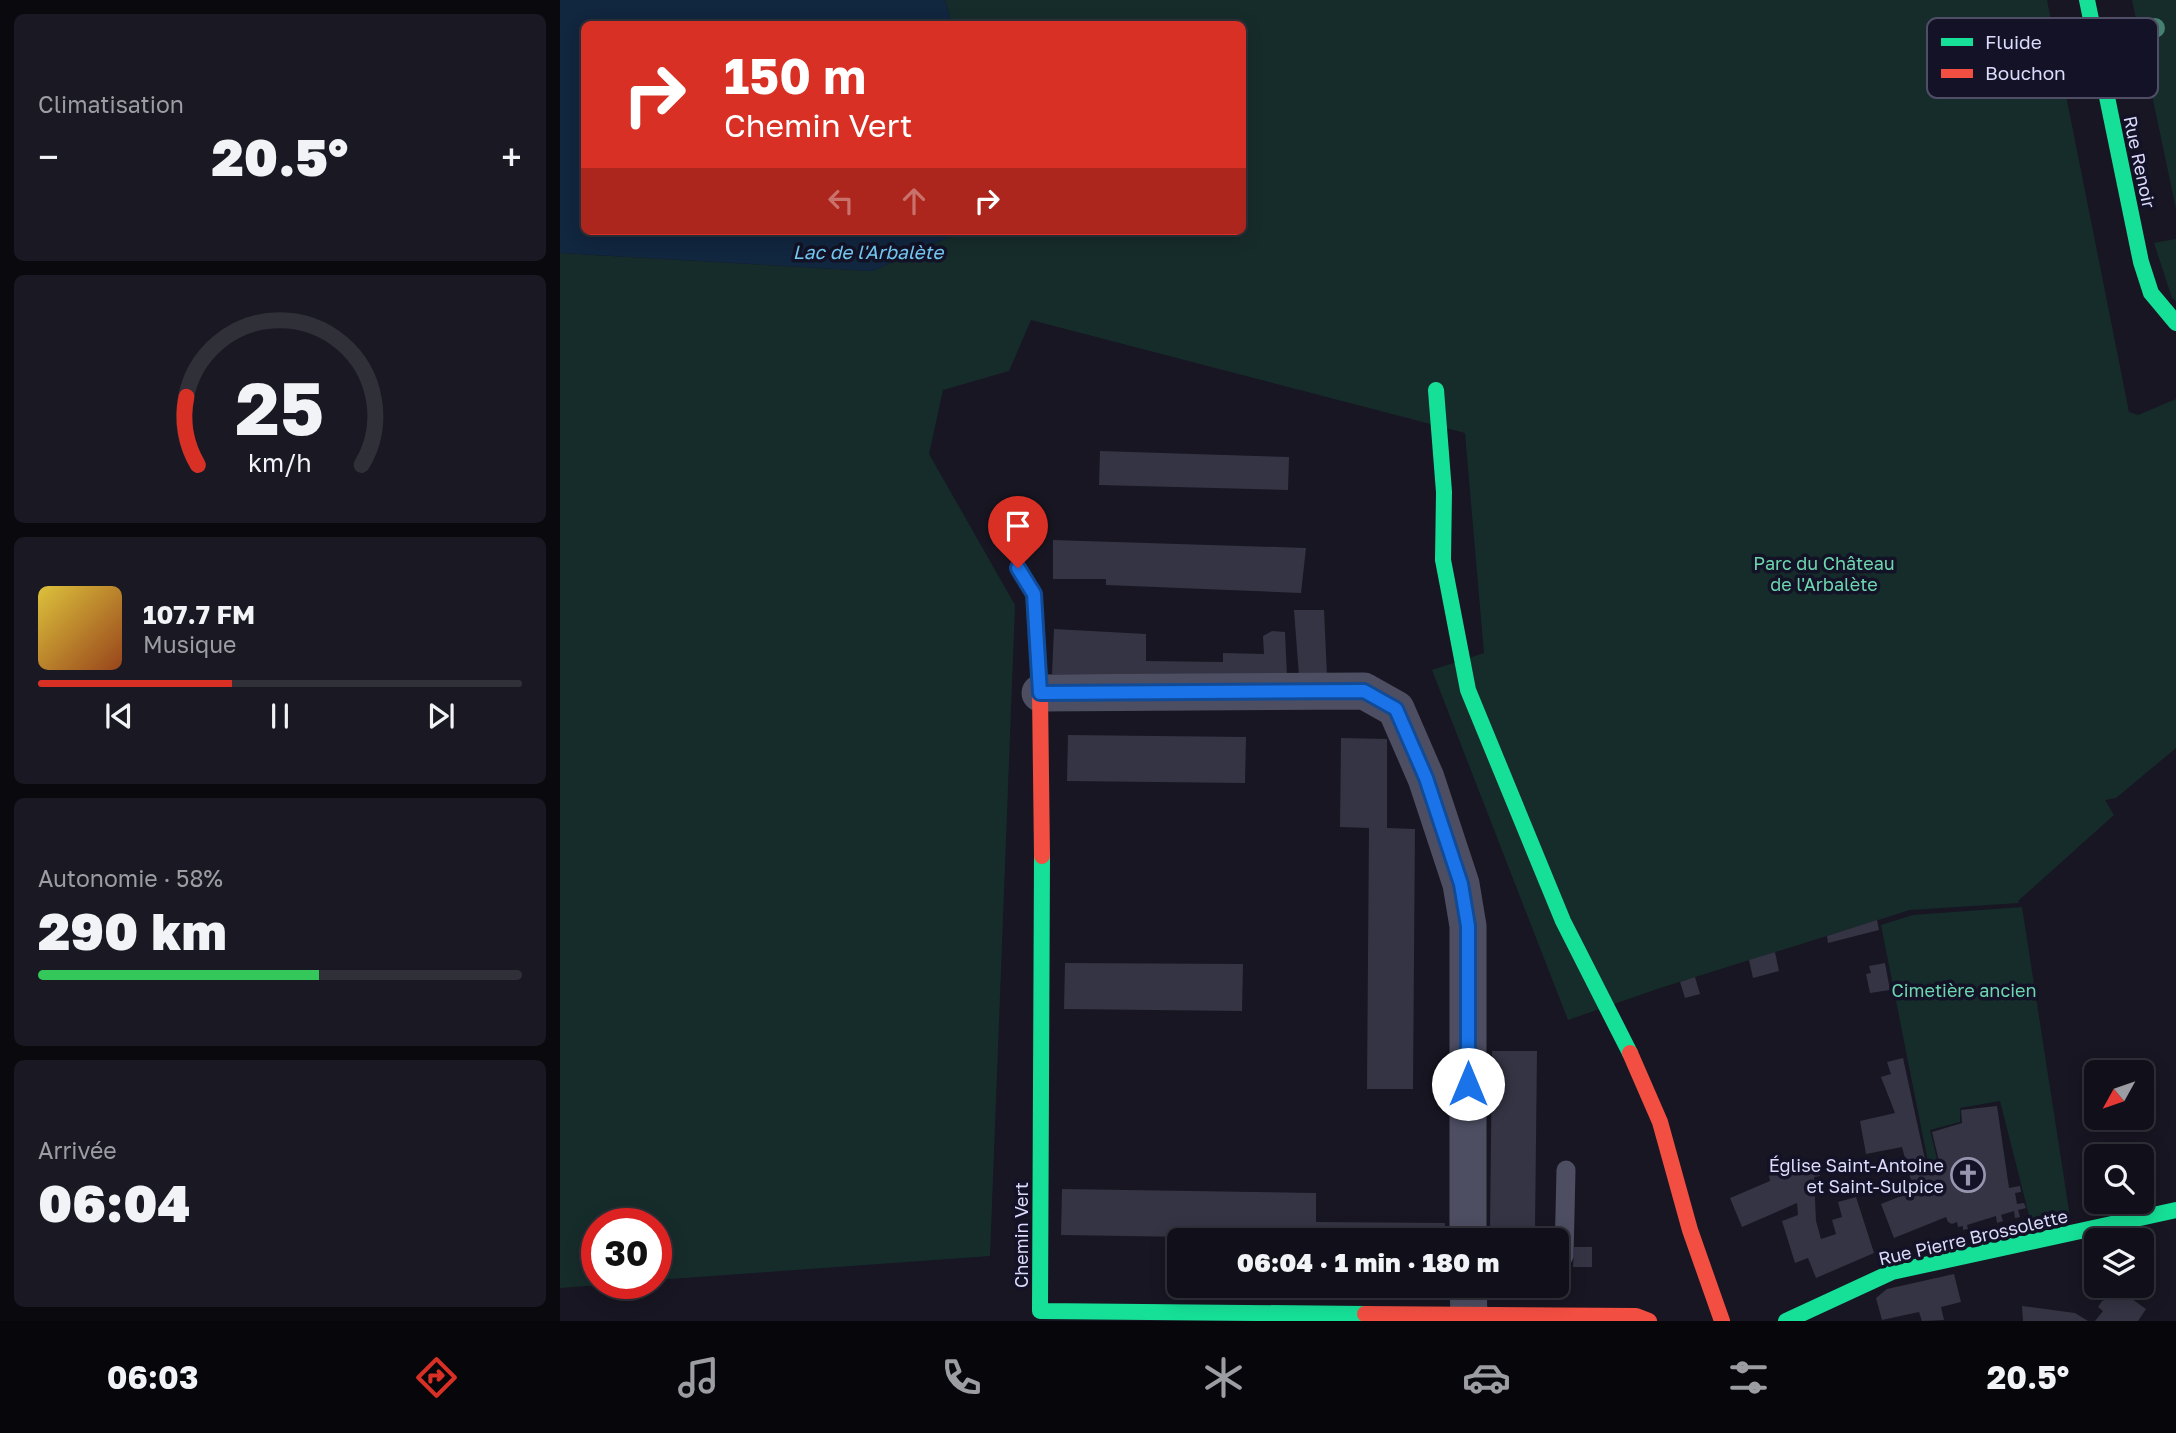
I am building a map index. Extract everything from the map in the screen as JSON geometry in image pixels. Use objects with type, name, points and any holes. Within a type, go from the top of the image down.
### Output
[{"type":"street","name":"Rue Renoir","points":[[2087,0],[2091,18]]},
{"type":"street","name":"Rue Renoir","points":[[2107,98],[2141,262],[2151,293],[2176,323]]},
{"type":"street","points":[[1436,390],[1444,492],[1443,559],[1468,691],[1563,921],[1618,1026],[1660,1122],[1690,1230],[1722,1321]]},
{"type":"street","name":"Chemin Vert","points":[[1018,568],[1034,594],[1040,693],[1040,1311],[1469,1301],[1643,1319]]},
{"type":"street","points":[[1040,693],[1364,691],[1396,709],[1426,778],[1461,884],[1468,926],[1468,1228]]},
{"type":"street","name":"Rue Pierre Brossolette","points":[[1786,1321],[1892,1272],[2176,1210]]},
{"type":"lane","points":[[1565,1228],[1566,1170]]},
{"type":"green space","name":"Parc du Château de l'Arbalète","points":[[945,0],[2047,0],[2051,18],[1927,18],[1927,98],[2067,98],[2129,412],[2138,415],[2176,399],[2176,748],[2116,798],[2105,800],[2114,815],[2018,901],[2019,903],[1910,910],[1660,988],[1568,1020],[1432,670],[1484,653],[1465,433],[1031,320],[1009,371],[943,390],[929,454],[1015,605],[990,1256],[672,1279],[672,1208],[581,1208],[581,1286],[560,1288],[560,253],[872,271],[954,235],[1246,235],[1246,21],[951,21]]},
{"type":"green space","points":[[2132,0],[2176,0],[2176,209],[2153,98],[2158,98],[2158,18],[2136,18]]},
{"type":"green space","points":[[2176,239],[2176,301],[2172,298],[2154,243]]},
{"type":"green space","name":"Cimetière ancien","points":[[2022,907],[2070,1217],[2031,1223],[2000,1101],[1960,1108],[1960,1122],[1930,1130],[1937,1159],[1928,1162],[1881,925],[1913,915]]},
{"type":"water","name":"Lac de l'Arbalète","points":[[560,0],[945,0],[951,21],[581,21],[581,235],[954,235],[872,271],[560,253]]},
{"type":"building","points":[[1100,451],[1289,457],[1288,490],[1099,485]]},
{"type":"building","points":[[1053,540],[1306,548],[1301,593],[1106,585],[1106,579],[1053,579]]},
{"type":"building","points":[[1294,610],[1324,610],[1327,676],[1299,676]]},
{"type":"building","points":[[1054,629],[1146,634],[1146,661],[1223,662],[1223,653],[1264,654],[1263,636],[1272,631],[1285,632],[1287,676],[1052,674]]},
{"type":"building","points":[[1068,735],[1246,737],[1245,783],[1067,781]]},
{"type":"building","points":[[1341,738],[1387,739],[1387,828],[1415,829],[1413,1089],[1367,1089],[1369,828],[1340,827]]},
{"type":"building","points":[[1877,920],[1879,930],[1828,943],[1827,936]]},
{"type":"building","points":[[1775,952],[1779,971],[1753,978],[1749,960]]},
{"type":"building","points":[[1065,963],[1243,964],[1242,1011],[1064,1009]]},
{"type":"building","points":[[1885,963],[1890,990],[1870,993],[1866,974],[1871,973],[1869,966]]},
{"type":"building","points":[[1695,977],[1700,994],[1685,998],[1680,982]]},
{"type":"building","points":[[1492,1051],[1537,1051],[1535,1228],[1490,1228]]},
{"type":"building","points":[[1903,1058],[1926,1164],[1939,1161],[1932,1132],[1962,1123],[1961,1110],[1997,1106],[2009,1188],[2020,1186],[2021,1192],[2015,1193],[2017,1204],[2024,1203],[2026,1208],[2018,1210],[2020,1217],[2015,1218],[2014,1211],[2001,1215],[2003,1221],[1997,1223],[1996,1216],[1967,1225],[1968,1229],[1963,1230],[1963,1226],[1958,1227],[1957,1222],[1948,1222],[1946,1217],[1894,1238],[1881,1204],[1914,1191],[1902,1147],[1866,1154],[1860,1121],[1895,1113],[1881,1077],[1891,1074],[1887,1062]]},
{"type":"building","points":[[1791,1160],[1791,1164],[1816,1160],[1820,1176],[1814,1177],[1816,1221],[1821,1239],[1836,1234],[1832,1220],[1842,1217],[1838,1202],[1856,1197],[1874,1253],[1816,1278],[1808,1258],[1795,1263],[1782,1221],[1798,1215],[1797,1203],[1742,1227],[1730,1198],[1770,1181],[1768,1170]]},
{"type":"building","points":[[1062,1189],[1316,1193],[1316,1222],[1445,1223],[1445,1228],[1167,1228],[1167,1237],[1061,1235]]},
{"type":"building","points":[[1574,1247],[1592,1247],[1592,1267],[1573,1267]]},
{"type":"building","points":[[1954,1274],[1961,1302],[1941,1307],[1944,1320],[1922,1321],[1919,1312],[1882,1320],[1876,1298],[1887,1289]]},
{"type":"building","points":[[2110,1298],[2131,1298],[2146,1309],[2138,1321],[2095,1321],[2103,1311],[2098,1307],[2102,1301]]},
{"type":"building","points":[[2022,1306],[2075,1313],[2088,1321],[2023,1321]]},
{"type":"traffic: fast","points":[[2087,0],[2091,18]]},
{"type":"traffic: fast","points":[[2107,98],[2141,262],[2151,293],[2176,323]]},
{"type":"traffic: fast","points":[[1436,390],[1444,492],[1443,560],[1468,690],[1563,921],[1630,1053]]},
{"type":"traffic: fast","points":[[1042,856],[1040,1311],[1365,1314]]},
{"type":"traffic: fast","points":[[1786,1321],[1892,1272],[2176,1210]]},
{"type":"traffic: jam","points":[[1018,568],[1034,594],[1040,693],[1042,856]]},
{"type":"traffic: jam","points":[[1630,1053],[1660,1122],[1690,1230],[1722,1321]]},
{"type":"traffic: jam","points":[[1365,1314],[1636,1316],[1649,1321]]},
{"type":"place","name":"Église Saint-Antoine et Saint-Sulpice","points":[[1968,1175]]},
{"type":"route","points":[[1018,568],[1034,594],[1040,693],[1364,691],[1396,709],[1426,778],[1461,884],[1468,926],[1468,1084]]}]
